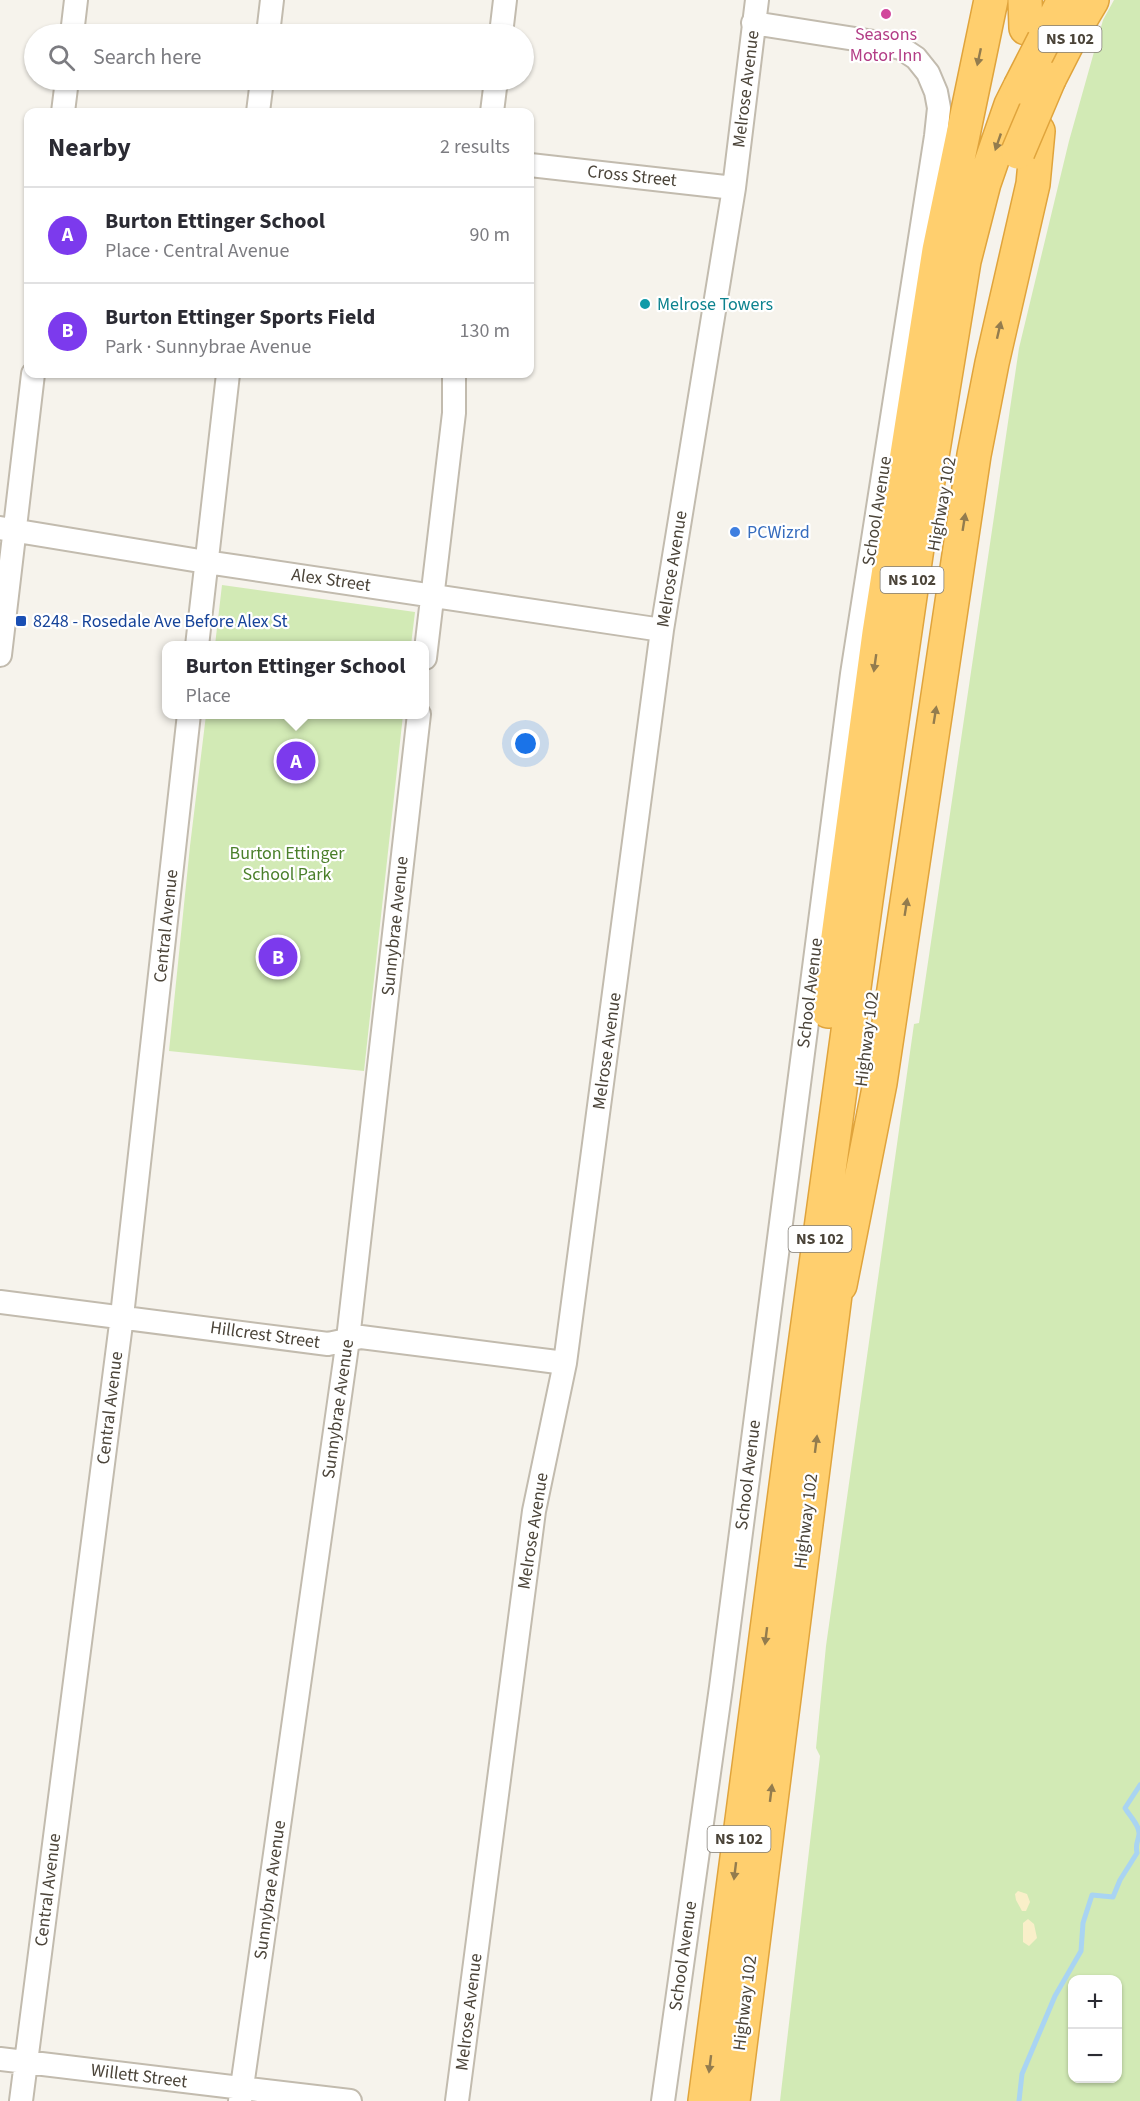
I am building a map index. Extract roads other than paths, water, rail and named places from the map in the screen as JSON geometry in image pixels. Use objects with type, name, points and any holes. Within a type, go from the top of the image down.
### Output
[{"type":"highway","points":[[773,1578],[778,1438],[835,955],[879,633],[939,250],[991,0]]},
{"type":"highway","name":"Highway 102","points":[[733,2101],[885,902],[933,552],[986,267],[1028,141],[1034,83],[1032,23],[1064,0]]},
{"type":"highway","name":"Highway 102","points":[[705,2101],[773,1578],[866,900],[917,548],[964,261],[984,183],[1011,105],[1034,83],[1073,32],[1092,0]]},
{"type":"street","points":[[73,24],[76,0]]},
{"type":"street","points":[[269,24],[272,0]]},
{"type":"street","points":[[502,24],[505,0]]},
{"type":"street","name":"Melrose Avenue","points":[[457,2101],[534,1511],[565,1363],[662,630],[734,188],[757,0]]},
{"type":"street","name":"School Avenue","points":[[663,2101],[721,1687],[852,674],[935,148],[939,108],[936,92],[928,73],[916,58],[902,48],[753,23]]},
{"type":"street","points":[[64,108],[66,90]]},
{"type":"street","points":[[258,108],[261,90]]},
{"type":"street","points":[[492,108],[495,90]]},
{"type":"street","name":"Cross Street","points":[[534,165],[734,188]]},
{"type":"street","points":[[0,655],[8,529],[32,378]]},
{"type":"street","points":[[197,641],[228,378]]},
{"type":"street","points":[[427,641],[454,413],[454,378]]},
{"type":"street","name":"Alex Street","points":[[8,529],[206,562],[662,630]]},
{"type":"street","name":"Central Avenue","points":[[21,2101],[122,1316],[188,719]]},
{"type":"street","name":"Sunnybrae Avenue","points":[[241,2095],[348,1339],[418,719]]},
{"type":"street","name":"Hillcrest Street","points":[[0,1302],[328,1344],[362,1337],[565,1363]]},
{"type":"street","name":"Willett Street","points":[[0,2059],[241,2095],[350,2101]]},
{"type":"waterway","points":[[1019,2101],[1022,2074],[1055,1996],[1081,1951],[1083,1923],[1092,1895],[1113,1897],[1120,1880],[1137,1853],[1139,1831],[1125,1808],[1140,1785]]},
{"type":"place","name":"Seasons Motor Inn","points":[[886,14]]},
{"type":"place","name":"Melrose Towers","points":[[645,304]]},
{"type":"place","name":"PCWizrd","points":[[735,532]]},
{"type":"place","name":"8248 - Rosedale Ave Before Alex St","points":[[21,621]]},
{"type":"place","name":"Burton Ettinger School","points":[[296,761]]},
{"type":"place","name":"Burton Ettinger Sports Field","points":[[278,957]]},
{"type":"park label","name":"Burton Ettinger School Park","points":[[287,863]]}]
